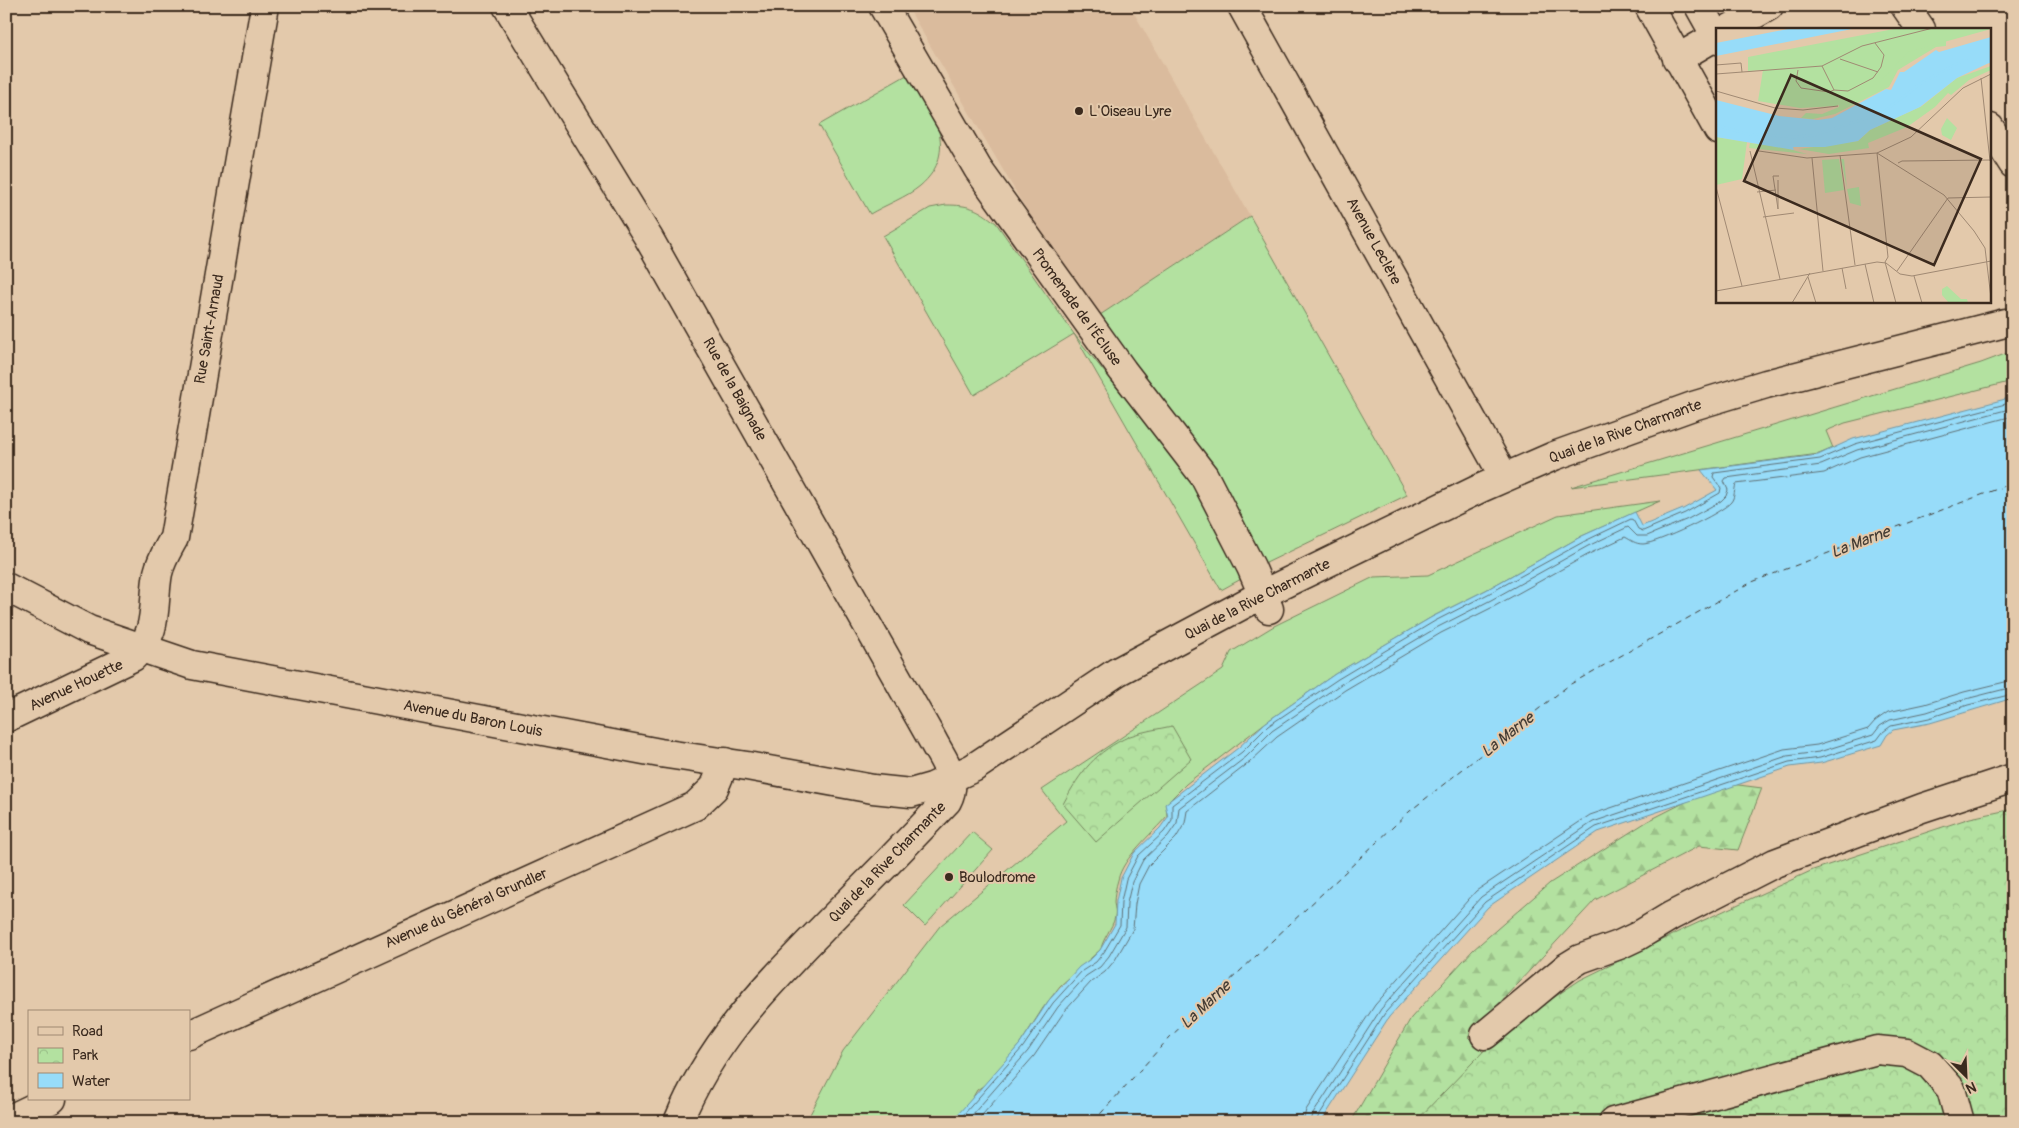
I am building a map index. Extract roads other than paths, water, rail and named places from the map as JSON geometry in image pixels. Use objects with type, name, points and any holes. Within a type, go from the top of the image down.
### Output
[{"type":"street","name":"Rue Saint-Arnaud","points":[[143,648],[153,625],[158,573],[165,554],[174,538],[265,6]]},
{"type":"street","name":"Rue de la Baignade","points":[[507,6],[648,236],[952,777]]},
{"type":"street","name":"Promenade de l'Écluse","points":[[883,6],[978,169],[1123,371],[1204,476],[1266,601]]},
{"type":"street","name":"Avenue Leclère","points":[[1242,6],[1504,477]]},
{"type":"street","points":[[1649,6],[1716,127]]},
{"type":"street","points":[[1699,6],[1716,29]]},
{"type":"street","points":[[1732,28],[1768,6]]},
{"type":"street","points":[[1905,6],[1920,28]]},
{"type":"street","points":[[1677,59],[1716,37]]},
{"type":"street","points":[[1992,131],[2013,164]]},
{"type":"street","name":"Quai de la Rive Charmante","points":[[678,1122],[714,1052],[740,1017],[768,985],[947,802],[953,785],[952,777],[973,768],[1117,672],[1266,601],[1504,477],[1563,452],[1693,406],[1766,384],[2005,323]]},
{"type":"street","name":"Avenue du Baron Louis","points":[[6,587],[89,630],[192,665],[650,751],[725,762],[888,791],[911,793],[932,788],[952,777]]},
{"type":"street","name":"Avenue Houette","points":[[6,718],[120,665],[143,648]]},
{"type":"street","name":"Avenue du Général Grundler","points":[[190,1035],[694,806],[714,788],[725,762]]},
{"type":"street","points":[[1485,1035],[1567,967],[1580,959],[1620,945],[1671,916],[1774,863],[1922,808],[2013,778]]},
{"type":"street","points":[[888,791],[900,805],[906,821],[907,830],[902,848]]},
{"type":"street","points":[[1613,1122],[1877,1050],[1907,1053],[1930,1065],[1952,1089],[1960,1122]]},
{"type":"street","points":[[6,1120],[50,1100]]},
{"type":"water","name":"La Marne","points":[[2013,397],[2013,698],[1930,723],[1893,730],[1887,735],[1881,745],[1821,763],[1790,767],[1598,832],[1488,907],[1389,1017],[1321,1122],[951,1122],[1020,1044],[1049,1000],[1079,967],[1100,950],[1115,924],[1116,901],[1121,878],[1134,853],[1160,828],[1168,817],[1165,804],[1238,748],[1265,723],[1335,674],[1432,617],[1486,590],[1582,536],[1635,512],[1642,526],[1683,509],[1717,490],[1701,470],[1818,455],[1853,439]]},
{"type":"place","name":"L'Oiseau Lyre","points":[[1079,111]]},
{"type":"place","name":"Boulodrome","points":[[949,877]]}]
